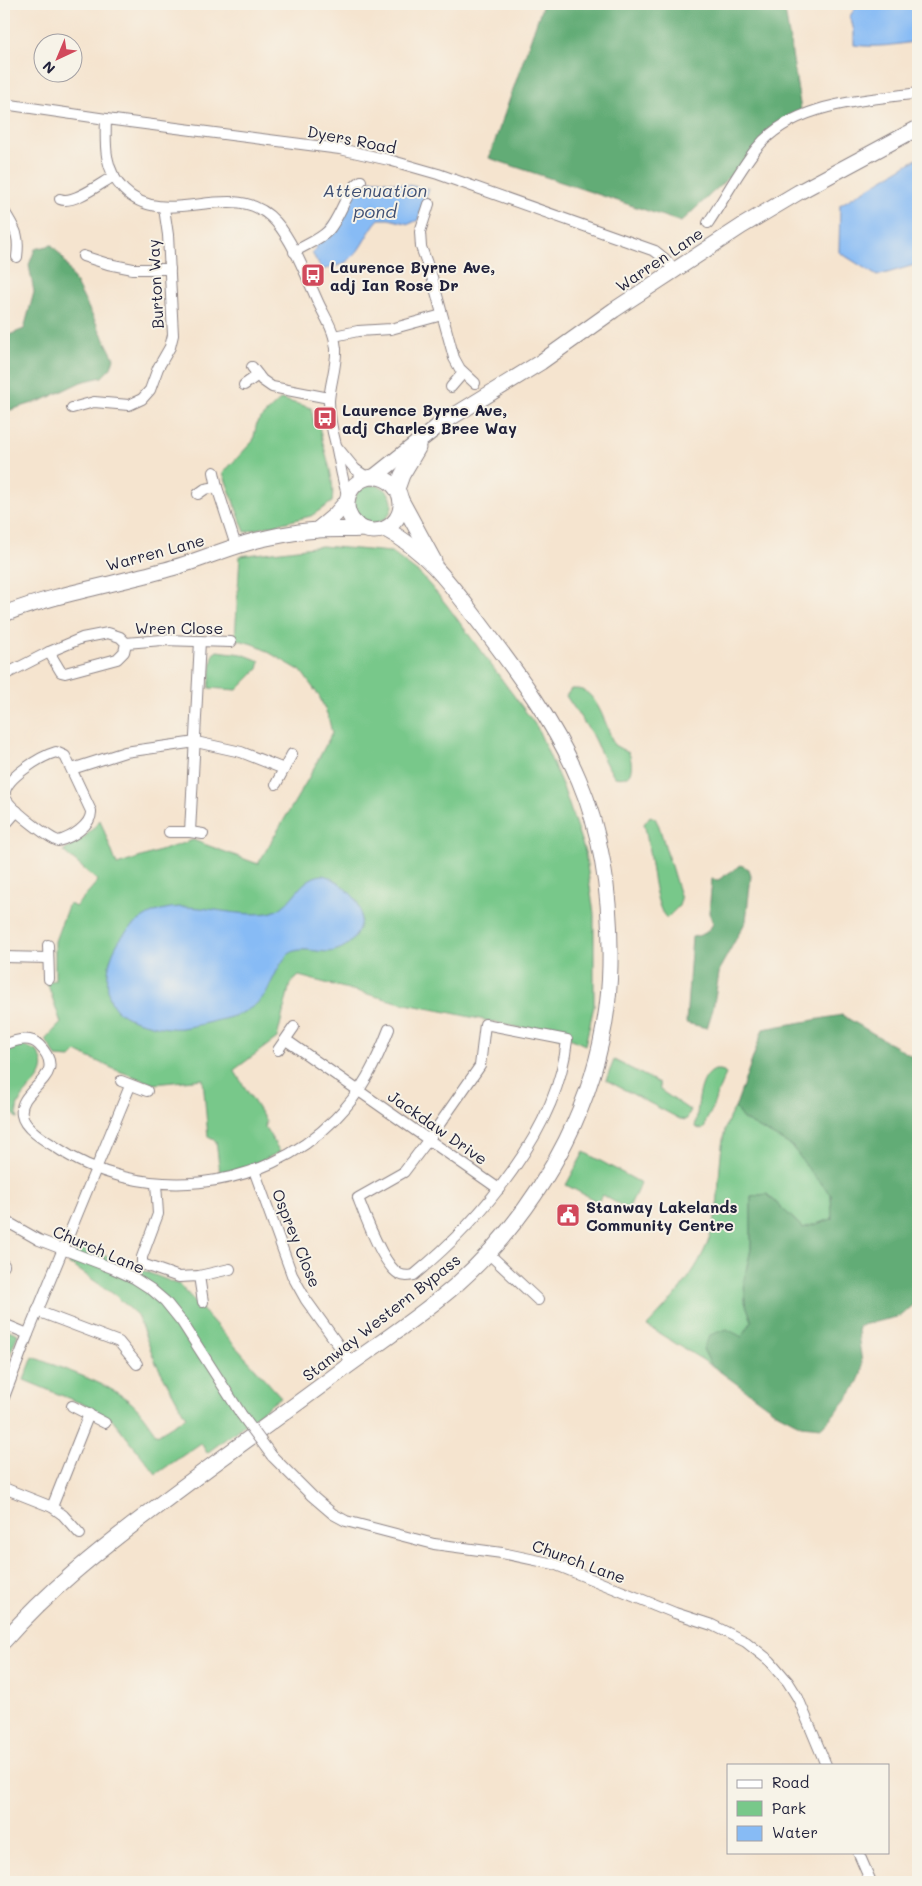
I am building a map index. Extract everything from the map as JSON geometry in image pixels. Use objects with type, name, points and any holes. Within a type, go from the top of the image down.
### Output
[{"type":"street","points":[[708,223],[756,149],[775,131],[804,115],[824,108],[918,93]]},
{"type":"street","name":"Dyers Road","points":[[4,104],[340,149],[389,160],[438,174],[656,251],[665,258],[674,270]]},
{"type":"street","points":[[106,119],[108,166],[121,187],[138,201],[164,208],[192,206],[214,201],[232,201],[252,205],[276,222],[294,252],[334,336],[336,357],[330,398],[330,422],[349,515],[352,521],[363,529]]},
{"type":"street","name":"Warren Lane","points":[[317,530],[335,515],[357,483],[371,477],[442,423],[540,362],[742,226],[799,192],[918,128]]},
{"type":"street","points":[[60,199],[63,201],[74,200],[114,176]]},
{"type":"street","points":[[294,252],[329,230],[353,187],[361,181]]},
{"type":"street","points":[[428,204],[420,232],[421,247],[432,277],[454,358],[463,373],[475,383]]},
{"type":"street","name":"Burton Way","points":[[72,408],[94,402],[129,405],[142,399],[150,390],[158,368],[170,347],[173,335],[168,235],[164,208]]},
{"type":"street","points":[[4,211],[17,234],[19,242],[17,257]]},
{"type":"street","points":[[83,256],[133,269],[170,269]]},
{"type":"street","points":[[334,336],[358,331],[391,329],[442,315]]},
{"type":"street","points":[[244,385],[255,371],[267,384],[278,389],[330,398]]},
{"type":"street","points":[[451,387],[463,373]]},
{"type":"street","name":"Warren Lane","points":[[4,614],[23,606],[88,588],[165,570],[262,539],[317,530],[363,529],[378,531],[385,529],[393,524],[398,517],[401,509],[399,495],[410,461],[428,434]]},
{"type":"street","points":[[336,446],[355,469],[371,477],[387,480],[399,495]]},
{"type":"street","points":[[214,472],[236,546]]},
{"type":"street","points":[[198,494],[205,489],[217,486]]},
{"type":"street","name":"Stanway Western Bypass","points":[[399,495],[438,569]]},
{"type":"street","name":"Stanway Western Bypass","points":[[5,1635],[85,1562],[455,1286],[488,1253],[529,1203],[572,1131],[587,1091],[599,1051],[608,1010],[611,929],[609,897],[600,846],[586,797],[569,756],[541,707],[516,670],[438,569],[414,546],[385,529]]},
{"type":"street","name":"Wren Close","points":[[4,676],[49,652],[82,638],[108,633],[120,636],[126,643]]},
{"type":"street","name":"Wren Close","points":[[126,643],[162,640],[232,642]]},
{"type":"street","points":[[190,832],[200,641]]},
{"type":"street","name":"Wren Close","points":[[49,652],[58,669],[65,673],[117,659],[124,652],[126,643]]},
{"type":"street","points":[[72,769],[125,752],[196,742],[241,752],[284,769]]},
{"type":"street","points":[[56,752],[65,756],[91,811],[91,817],[89,822],[67,839],[58,842],[48,837],[17,811],[6,799],[5,794],[12,779],[44,755],[56,752]]},
{"type":"street","points":[[276,784],[292,754]]},
{"type":"street","points":[[4,826],[17,811]]},
{"type":"street","points":[[169,832],[203,834]]},
{"type":"street","points":[[48,945],[48,980]]},
{"type":"street","points":[[4,957],[48,958]]},
{"type":"street","points":[[485,1024],[567,1040],[565,1062],[560,1081],[544,1117],[516,1167],[484,1209],[424,1267],[407,1277],[398,1274],[382,1253],[358,1198],[404,1172],[429,1139],[480,1066],[485,1024]]},
{"type":"street","points":[[278,1050],[294,1027]]},
{"type":"street","points":[[4,1045],[19,1039],[28,1040],[37,1042],[47,1054],[48,1073],[24,1102],[22,1117],[28,1126],[53,1146],[78,1161],[112,1175],[156,1183],[186,1184],[220,1180],[254,1170],[292,1153],[305,1144],[335,1119],[359,1090],[375,1065],[389,1029]]},
{"type":"street","name":"Jackdaw Drive","points":[[286,1040],[500,1189]]},
{"type":"street","points":[[4,1397],[8,1371],[28,1334],[95,1169],[125,1084],[147,1091]]},
{"type":"street","name":"Osprey Close","points":[[254,1170],[292,1275],[306,1300],[352,1364]]},
{"type":"street","points":[[156,1183],[158,1214],[142,1257],[142,1264],[179,1277],[199,1276],[230,1269]]},
{"type":"street","name":"Church Lane","points":[[4,1220],[39,1240],[134,1278],[165,1301],[182,1322],[241,1414],[272,1456],[332,1514],[346,1521],[434,1544],[510,1554],[554,1564],[675,1613],[712,1625],[746,1642],[770,1661],[788,1682],[798,1698],[826,1764]]},
{"type":"street","points":[[488,1253],[538,1300]]},
{"type":"street","points":[[199,1276],[204,1302]]},
{"type":"street","points":[[37,1311],[119,1342],[137,1364]]},
{"type":"street","points":[[4,1324],[28,1334]]},
{"type":"street","points":[[72,1406],[105,1423]]},
{"type":"street","points":[[52,1507],[89,1414]]},
{"type":"street","points":[[4,1488],[52,1507],[64,1515],[80,1534]]},
{"type":"street","points":[[859,1854],[871,1882]]},
{"type":"green space","points":[[543,4],[784,4],[801,110],[681,222],[489,158]]},
{"type":"green space","points":[[52,245],[63,258],[114,358],[111,368],[102,377],[81,382],[43,400],[4,412],[4,348],[9,335],[24,329],[34,292],[29,265],[35,249]]},
{"type":"green space","points":[[281,399],[311,408],[314,424],[319,425],[331,473],[332,502],[311,516],[245,532],[223,473],[253,441],[257,422]]},
{"type":"green space","points":[[373,485],[386,491],[392,504],[386,517],[373,523],[360,517],[354,504],[360,491]]},
{"type":"green space","points":[[322,546],[391,552],[421,575],[446,604],[537,727],[563,787],[585,852],[594,914],[594,1006],[585,1045],[572,1039],[401,1003],[299,976],[290,984],[277,1038],[234,1070],[266,1121],[265,1127],[280,1152],[252,1165],[220,1174],[216,1141],[208,1137],[203,1079],[154,1084],[116,1070],[77,1052],[71,1058],[56,1057],[45,1040],[61,1023],[47,982],[55,980],[55,941],[69,903],[75,907],[98,881],[63,851],[83,838],[100,820],[117,865],[193,840],[258,864],[308,779],[332,733],[328,716],[319,696],[301,671],[256,645],[235,639],[240,556]]},
{"type":"green space","points":[[217,651],[242,654],[260,661],[258,669],[237,690],[209,688],[213,654]]},
{"type":"green space","points":[[571,689],[583,690],[589,694],[602,715],[614,745],[629,753],[631,771],[626,777],[615,777],[606,764],[591,733],[566,696]]},
{"type":"green space","points":[[650,816],[655,818],[659,826],[681,899],[679,906],[667,918],[658,902],[644,824]]},
{"type":"green space","points":[[741,865],[749,869],[751,876],[746,921],[720,968],[713,1009],[707,1028],[686,1023],[692,937],[705,933],[713,923],[709,913],[712,879],[718,880]]},
{"type":"green space","points":[[842,1015],[918,1060],[918,1301],[901,1316],[858,1326],[862,1365],[858,1382],[841,1407],[822,1427],[801,1425],[774,1411],[711,1365],[703,1349],[710,1335],[727,1329],[742,1337],[752,1321],[745,1302],[744,1280],[751,1249],[751,1196],[767,1194],[803,1228],[832,1219],[831,1194],[812,1174],[792,1146],[743,1119],[735,1108],[763,1029]]},
{"type":"green space","points":[[22,1045],[37,1051],[43,1067],[38,1079],[23,1096],[18,1105],[18,1119],[4,1103],[4,1050]]},
{"type":"green space","points":[[614,1060],[659,1083],[660,1090],[691,1111],[686,1120],[680,1119],[606,1080]]},
{"type":"green space","points":[[715,1070],[721,1070],[726,1074],[705,1127],[702,1130],[695,1127],[700,1094],[705,1079]]},
{"type":"green space","points":[[735,1108],[743,1119],[792,1146],[831,1194],[832,1219],[803,1228],[767,1194],[751,1196],[751,1249],[744,1280],[745,1302],[752,1321],[742,1337],[703,1349],[711,1365],[647,1326],[681,1288],[707,1245],[718,1201],[722,1143],[729,1118]]},
{"type":"green space","points":[[584,1152],[641,1183],[628,1209],[602,1195],[598,1202],[566,1185]]},
{"type":"green space","points":[[77,1245],[180,1285],[281,1397],[207,1453],[201,1443],[156,1474],[113,1420],[85,1405],[24,1380],[33,1357],[95,1381],[118,1393],[144,1416],[157,1435],[186,1417],[156,1363],[137,1315],[115,1295],[69,1265]]},
{"type":"green space","points":[[4,1328],[18,1334],[6,1363],[4,1363]]},
{"type":"water","points":[[858,4],[918,4],[918,41],[886,46],[854,45],[854,31],[850,16]]},
{"type":"water","points":[[918,158],[918,264],[877,276],[839,252],[840,205]]},
{"type":"water","name":"Attenuation pond","points":[[371,180],[429,189],[418,220],[409,224],[389,219],[379,219],[359,249],[348,261],[322,270],[312,253],[317,249],[315,245],[347,200]]},
{"type":"water","points":[[322,875],[337,882],[356,900],[361,916],[357,933],[346,946],[337,950],[325,952],[300,950],[289,954],[281,964],[262,998],[250,1008],[227,1018],[182,1028],[165,1028],[128,1018],[115,1008],[111,1002],[108,973],[111,957],[122,936],[140,920],[155,912],[186,907],[235,913],[268,913],[283,906],[301,887],[314,877]]},
{"type":"place","name":"Laurence Byrne Ave, adj Ian Rose Dr","points":[[313,275]]},
{"type":"place","name":"Laurence Byrne Ave, adj Charles Bree Way","points":[[325,418]]},
{"type":"place","name":"Stanway Lakelands Community Centre","points":[[568,1215]]}]
